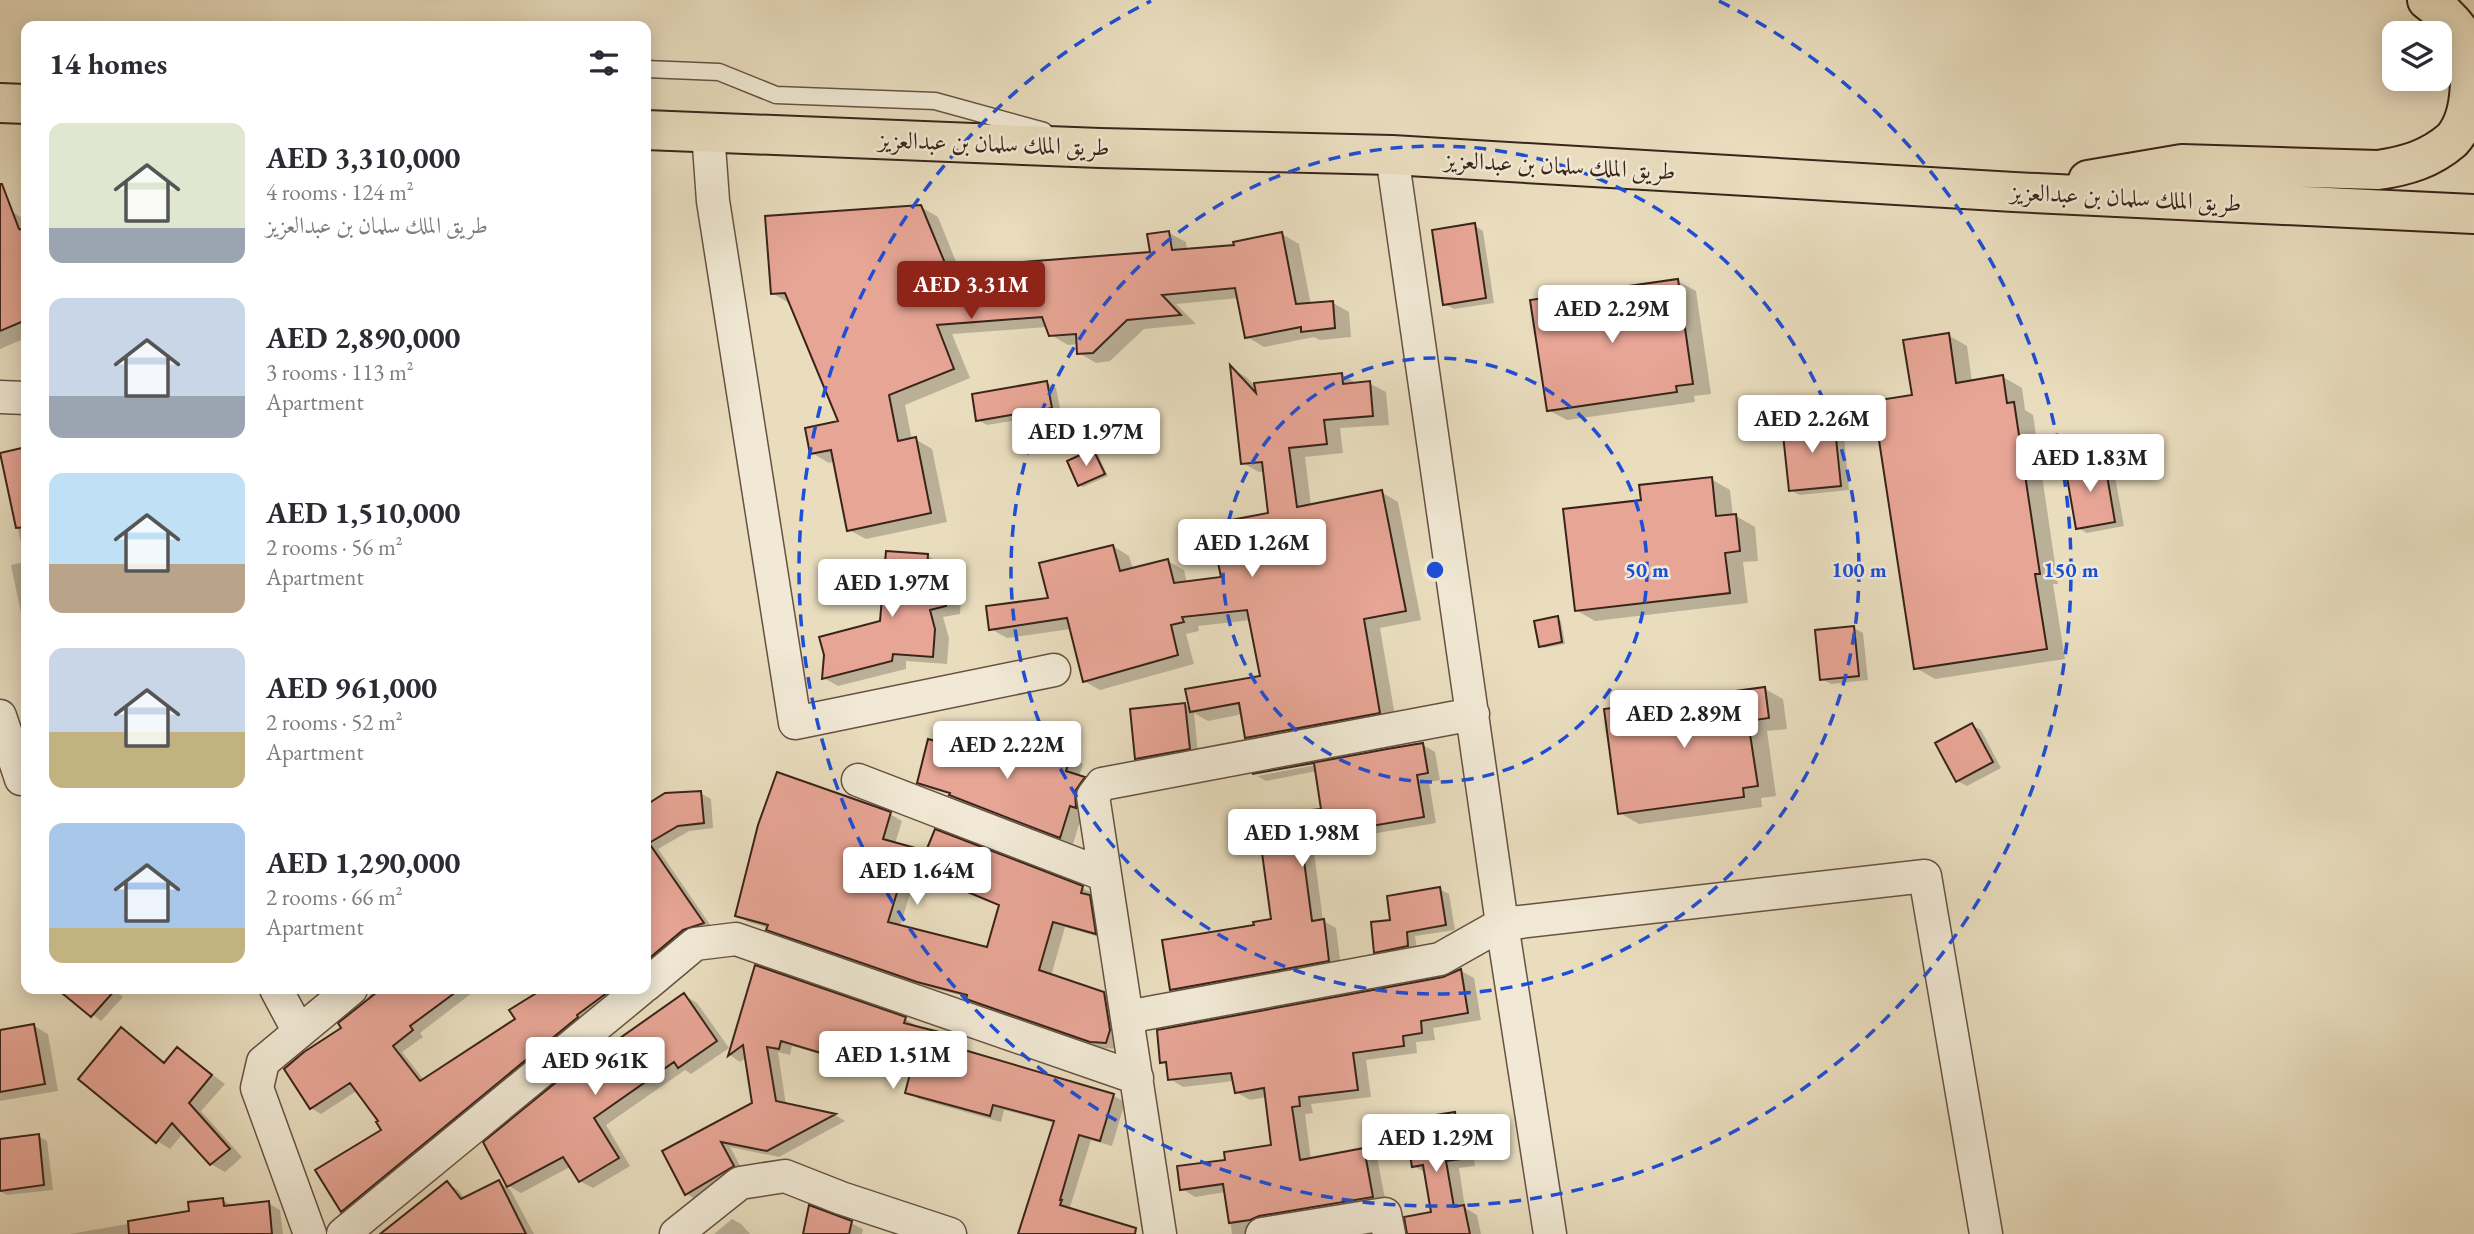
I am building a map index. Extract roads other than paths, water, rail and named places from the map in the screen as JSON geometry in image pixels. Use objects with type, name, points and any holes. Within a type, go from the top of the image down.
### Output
[{"type":"main road","points":[[2014,192],[2182,164],[2378,170],[2406,166],[2431,156],[2455,138],[2468,115],[2473,85],[2470,54],[2460,32],[2445,14],[2427,0]]},
{"type":"main road","points":[[0,103],[21,104]]},
{"type":"main road","name":"طريق الملك سلمان بن عبدالعزيز","points":[[651,130],[1100,148],[1392,155],[2014,192],[2474,214]]},
{"type":"street","points":[[708,132],[713,201],[795,723],[1054,670]]},
{"type":"street","points":[[1392,155],[1502,925],[1550,1234]]},
{"type":"street","points":[[0,397],[21,398]]},
{"type":"street","points":[[1160,1234],[1093,796],[1102,784],[1473,714]]},
{"type":"street","points":[[0,716],[16,780]]},
{"type":"street","points":[[858,780],[1105,875]]},
{"type":"street","points":[[1127,1017],[1440,959],[1502,925],[1925,876],[1986,1234]]},
{"type":"street","points":[[651,981],[695,944],[736,939],[1136,1078]]},
{"type":"street","points":[[279,994],[299,1032]]},
{"type":"street","points":[[310,1234],[257,1088],[263,1062],[345,994]]},
{"type":"street","points":[[343,1234],[635,994]]},
{"type":"street","points":[[676,1234],[740,1183],[785,1175],[841,1198],[950,1234]]},
{"type":"street","points":[[1262,1234],[1385,1214],[1389,1234]]},
{"type":"lane","points":[[651,69],[719,72],[776,95],[935,100],[1100,148]]}]
